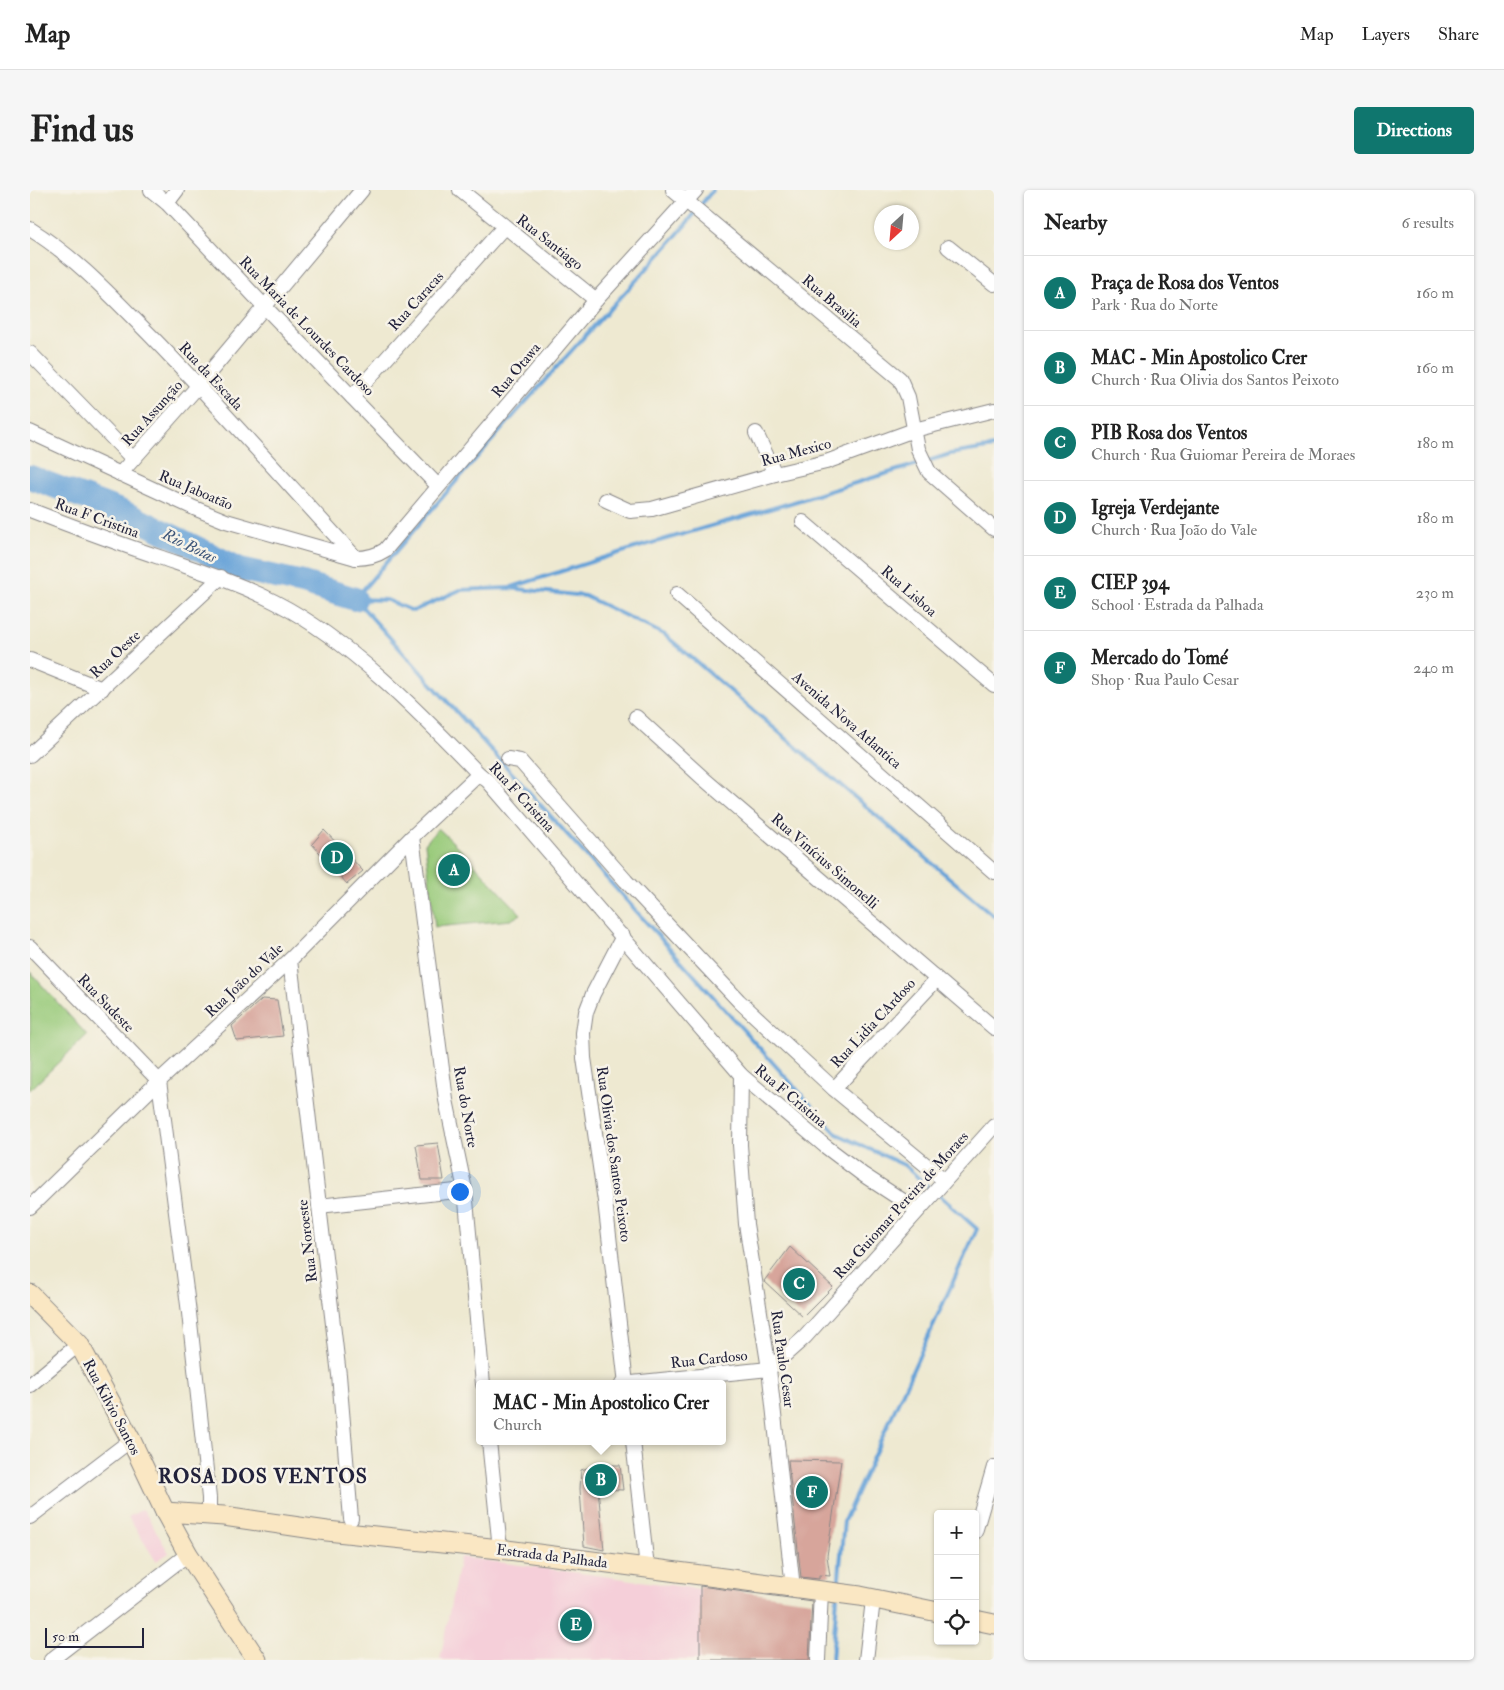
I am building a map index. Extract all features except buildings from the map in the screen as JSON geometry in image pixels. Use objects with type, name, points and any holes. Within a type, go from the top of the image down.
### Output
[{"type":"main road","name":"Rua Kilvio Santos","points":[[30,1294],[79,1344],[131,1440],[165,1512],[188,1554],[257,1660]]},
{"type":"main road","name":"Estrada da Palhada","points":[[165,1512],[208,1515],[327,1531],[500,1549],[866,1598],[934,1611]]},
{"type":"main road","points":[[979,1621],[994,1624]]},
{"type":"street","name":"Rua Maria de Lourdes Cardoso","points":[[151,190],[167,202],[264,306],[438,486]]},
{"type":"street","points":[[167,202],[177,190]]},
{"type":"street","name":"Rua Assunção","points":[[120,474],[199,385],[362,190]]},
{"type":"street","name":"Rua Santiago","points":[[460,190],[596,300]]},
{"type":"street","name":"Rua Brasilia","points":[[673,190],[900,379],[908,397],[917,444],[929,472],[994,529]]},
{"type":"street","name":"Rua Otawa","points":[[356,558],[369,557],[385,550],[596,300],[688,203],[696,190]]},
{"type":"street","name":"Rua Caracas","points":[[352,397],[504,227]]},
{"type":"street","name":"Rua da Escada","points":[[30,229],[77,263],[199,385],[356,558]]},
{"type":"street","points":[[948,247],[994,284]]},
{"type":"street","points":[[30,353],[133,459]]},
{"type":"street","name":"Rua Mexico","points":[[606,500],[630,511],[652,509],[775,474],[826,462],[914,430],[994,410]]},
{"type":"street","name":"Rua Jaboatão","points":[[30,432],[226,521],[356,558]]},
{"type":"street","points":[[756,433],[775,474]]},
{"type":"street","name":"Rua F Cristina","points":[[30,510],[84,532],[221,577],[276,602],[345,648],[423,716],[488,781],[741,1075],[862,1174],[920,1207]]},
{"type":"street","name":"Rua Lisboa","points":[[803,522],[994,685]]},
{"type":"street","name":"Rua Oeste","points":[[30,755],[221,577]]},
{"type":"street","name":"Avenida Nova Atlantica","points":[[677,594],[994,872]]},
{"type":"street","points":[[30,660],[102,689]]},
{"type":"street","name":"Rua Vinícius Simonelli","points":[[636,717],[704,779],[994,1028]]},
{"type":"street","name":"Rua F Cristina","points":[[508,759],[520,761],[626,881],[739,1001],[834,1089],[942,1183]]},
{"type":"street","name":"Rua João do Vale","points":[[30,1208],[159,1081],[290,960],[412,837],[479,774]]},
{"type":"street","name":"Rua do Norte","points":[[412,837],[446,1100],[465,1190],[483,1380]]},
{"type":"street","name":"Rua Olivia dos Santos Peixoto","points":[[623,936],[593,994],[586,1012],[583,1033],[584,1058],[606,1202],[626,1380]]},
{"type":"street","name":"Rua Sudeste","points":[[30,947],[159,1081]]},
{"type":"street","name":"Rua Noroeste","points":[[290,960],[339,1375],[351,1518]]},
{"type":"street","name":"Rua Lidia CArdoso","points":[[834,1089],[937,979]]},
{"type":"street","name":"Rua Paulo Cesar","points":[[741,1075],[740,1145],[746,1224],[769,1369],[793,1588]]},
{"type":"street","points":[[159,1081],[189,1313],[209,1498],[208,1515]]},
{"type":"street","name":"Rua Guiomar Pereira de Moraes","points":[[769,1369],[806,1337],[994,1126]]},
{"type":"street","points":[[319,1206],[465,1190]]},
{"type":"street","points":[[30,1385],[79,1344]]},
{"type":"street","name":"Rua Cardoso","points":[[664,1380],[769,1369]]},
{"type":"street","points":[[30,1517],[131,1440]]},
{"type":"street","points":[[489,1445],[500,1549]]},
{"type":"street","points":[[633,1445],[647,1568]]},
{"type":"street","points":[[979,1518],[994,1467]]},
{"type":"street","points":[[51,1660],[188,1554]]},
{"type":"street","points":[[818,1660],[823,1592]]},
{"type":"street","points":[[866,1598],[866,1660]]},
{"type":"shaded area","points":[[143,1509],[169,1553],[156,1561],[128,1517]]},
{"type":"shaded area","points":[[460,1557],[707,1590],[703,1660],[440,1660]]},
{"type":"green space","points":[[438,828],[521,914],[511,920],[435,927],[425,844]]},
{"type":"green space","points":[[30,972],[87,1035],[30,1090]]},
{"type":"waterway","points":[[699,207],[713,190]]},
{"type":"waterway","points":[[355,599],[497,434],[655,260],[695,213]]},
{"type":"waterway","points":[[928,461],[950,454],[994,447]]},
{"type":"waterway","points":[[512,587],[635,548],[921,463]]},
{"type":"waterway","name":"Rio Botas","points":[[30,477],[123,512],[240,569],[303,583],[355,599]]},
{"type":"waterway","points":[[355,599],[387,600],[413,611],[460,590],[509,588],[585,596],[665,635],[994,916]]},
{"type":"waterway","points":[[355,599],[837,1134],[904,1165],[932,1190]]},
{"type":"waterway","points":[[838,1588],[844,1521],[977,1229],[938,1194]]},
{"type":"waterway","points":[[832,1660],[837,1597]]},
{"type":"place","name":"Igreja Verdejante","points":[[337,858]]},
{"type":"place","name":"Praça de Rosa dos Ventos","points":[[454,870]]},
{"type":"place","name":"PIB Rosa dos Ventos","points":[[799,1284]]},
{"type":"place","name":"MAC - Min Apostolico Crer","points":[[601,1480]]},
{"type":"place","name":"Mercado do Tomé","points":[[812,1492]]},
{"type":"place","name":"CIEP 394","points":[[576,1625]]},
{"type":"district","name":"ROSA DOS VENTOS","points":[[263,1476]]}]
